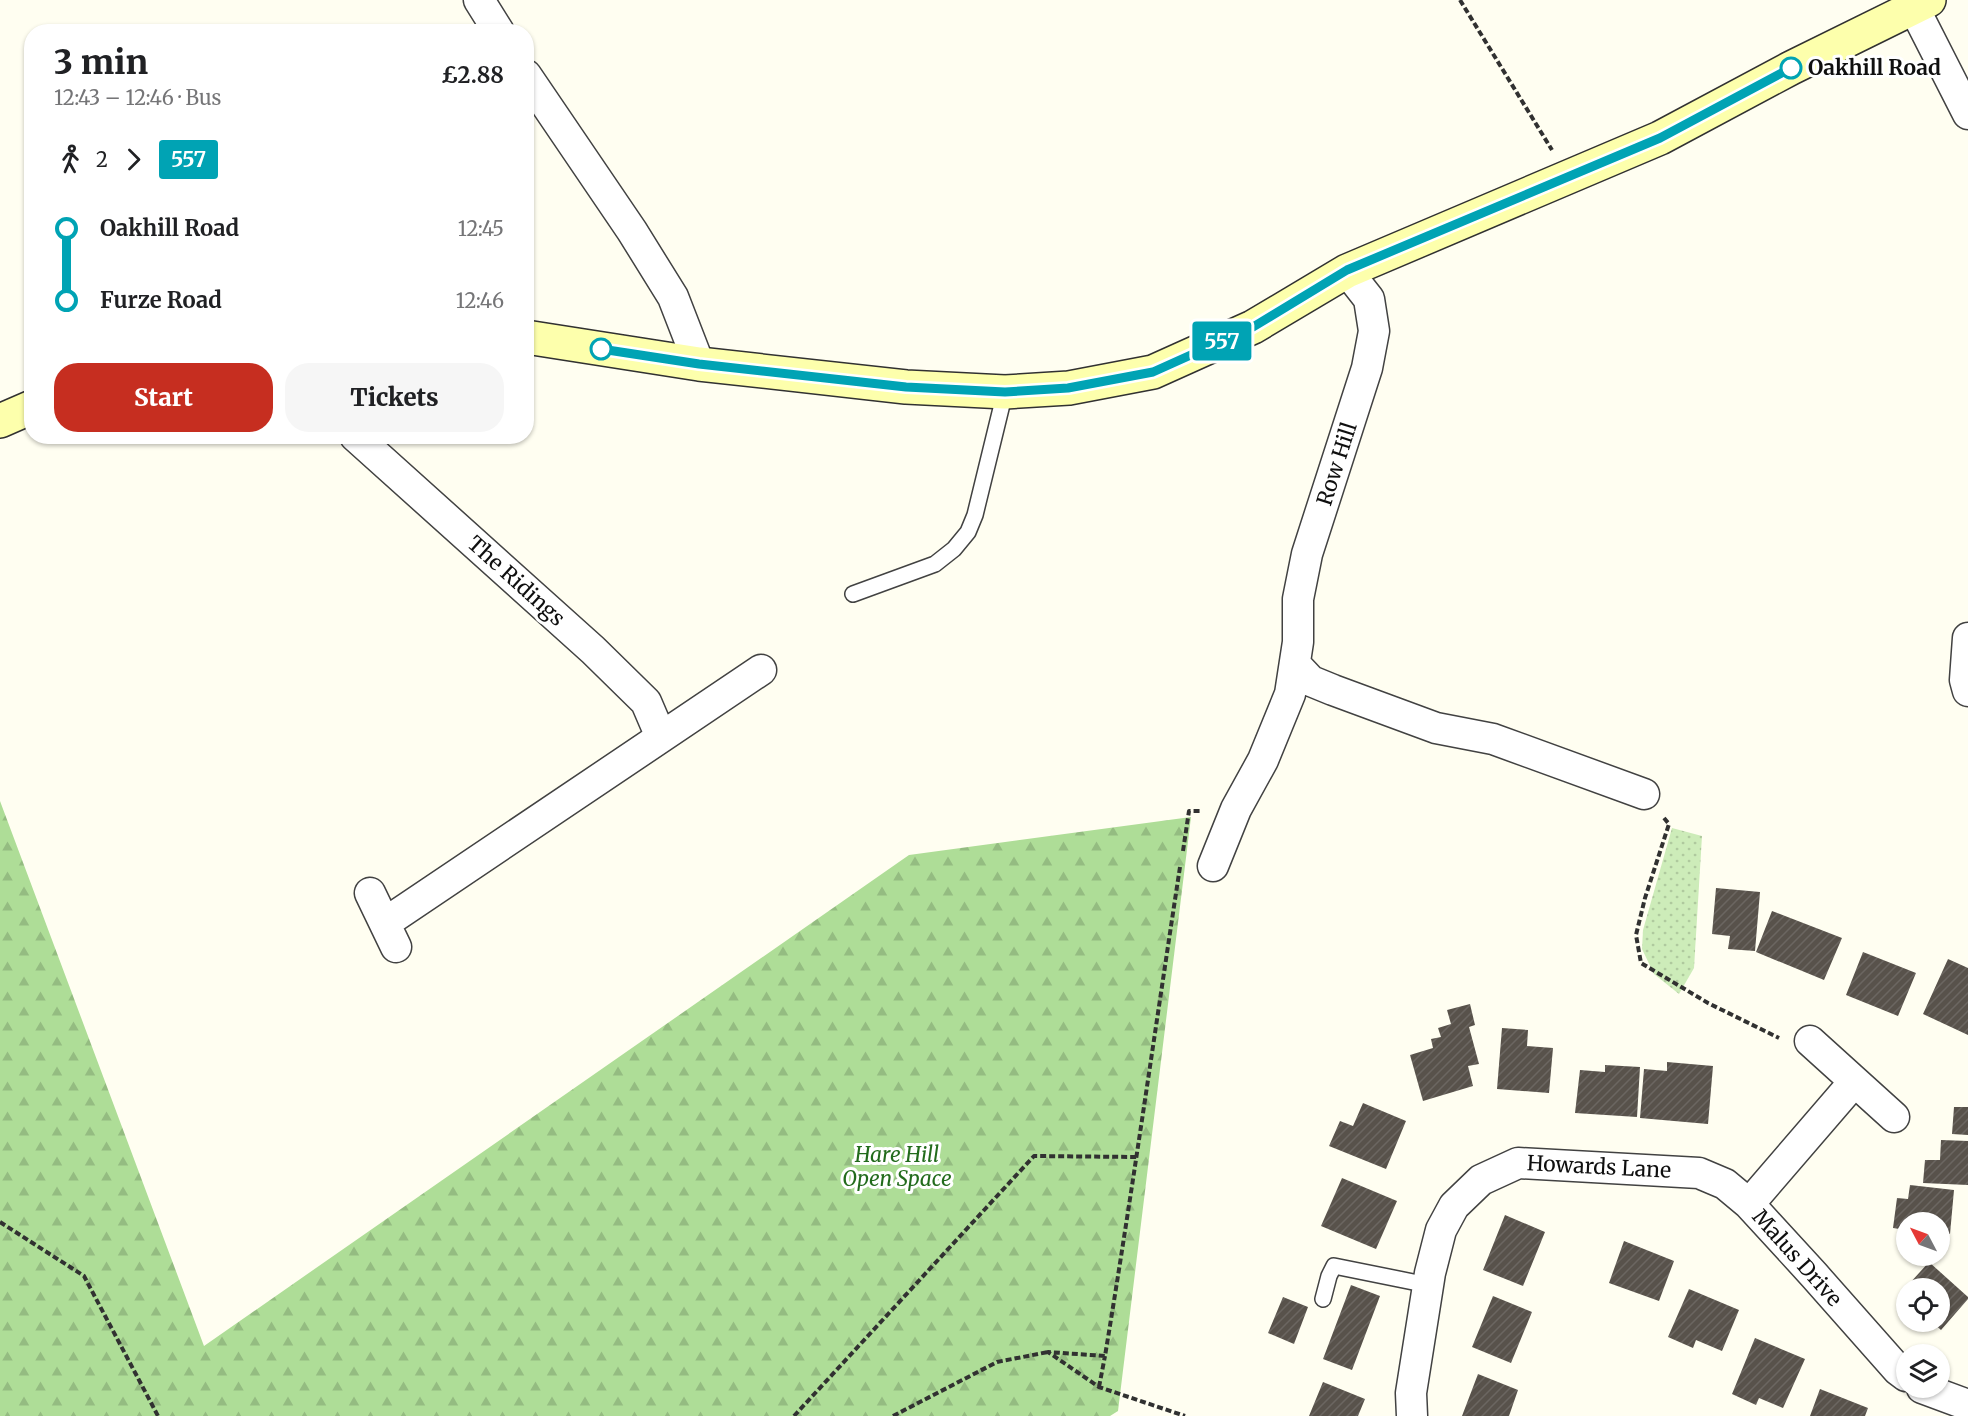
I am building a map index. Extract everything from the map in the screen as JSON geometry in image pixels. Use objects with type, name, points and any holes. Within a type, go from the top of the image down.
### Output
[{"type":"street","points":[[479,0],[494,24]]},
{"type":"street","points":[[534,338],[699,364],[906,387],[1005,392],[1068,388],[1153,372],[1253,327],[1347,270],[1660,138],[1791,68],[1922,4],[1968,114]]},
{"type":"street","points":[[534,87],[632,231],[673,297],[699,364]]},
{"type":"street","name":"Row Hill","points":[[1213,866],[1236,810],[1268,749],[1290,694],[1298,642],[1298,599],[1307,554],[1367,368],[1374,331],[1369,299],[1347,270]]},
{"type":"street","points":[[0,421],[24,410]]},
{"type":"street","name":"The Ridings","points":[[364,444],[593,650],[646,702],[661,737]]},
{"type":"street","points":[[1968,638],[1965,680],[1968,691]]},
{"type":"street","points":[[1295,664],[1311,681],[1333,690],[1436,728],[1493,739],[1644,794]]},
{"type":"street","points":[[370,893],[390,935],[661,737],[762,670]]},
{"type":"street","points":[[1810,1041],[1894,1117]]},
{"type":"street","name":"Malus Drive","points":[[1854,1082],[1749,1204],[1896,1368]]},
{"type":"street","name":"Howards Lane","points":[[1412,1416],[1411,1393],[1428,1286],[1441,1230],[1454,1206],[1481,1180],[1518,1163],[1699,1173],[1725,1184],[1749,1204]]},
{"type":"street","points":[[1949,1398],[1968,1405]]},
{"type":"lane","points":[[853,594],[935,564],[954,549],[968,532],[975,515],[1005,392]]},
{"type":"lane","points":[[1323,1299],[1334,1266],[1428,1286]]},
{"type":"path","points":[[1460,0],[1568,176]]},
{"type":"path","points":[[1644,794],[1669,824],[1645,898],[1636,935],[1641,963],[1708,1003],[1782,1039],[1810,1041]]},
{"type":"path","points":[[1099,1387],[1137,1157],[1189,811],[1236,810]]},
{"type":"path","points":[[794,1416],[1034,1156],[1137,1157]]},
{"type":"path","points":[[0,1222],[84,1276],[158,1416]]},
{"type":"path","points":[[893,1416],[997,1362],[1048,1352],[1105,1356]]},
{"type":"path","points":[[1048,1352],[1099,1387],[1185,1416]]},
{"type":"green space","name":"Hare Hill Open Space","points":[[0,801],[204,1346],[909,855],[1191,817],[1118,1411],[1110,1416],[0,1416]]},
{"type":"green space","points":[[1672,828],[1702,836],[1694,968],[1679,994],[1654,974],[1642,949],[1643,930]]},
{"type":"building","points":[[1716,888],[1760,892],[1755,951],[1728,949],[1730,936],[1712,934]]},
{"type":"building","points":[[1772,911],[1842,938],[1824,980],[1756,952]]},
{"type":"building","points":[[1863,952],[1916,973],[1898,1016],[1846,995]]},
{"type":"building","points":[[1948,959],[1968,968],[1968,1035],[1923,1014]]},
{"type":"building","points":[[1470,1004],[1475,1025],[1469,1027],[1479,1064],[1468,1066],[1473,1086],[1423,1101],[1410,1055],[1433,1048],[1431,1039],[1441,1037],[1438,1028],[1451,1024],[1447,1010]]},
{"type":"building","points":[[1502,1028],[1528,1030],[1527,1046],[1553,1048],[1549,1093],[1497,1089]]},
{"type":"building","points":[[1667,1062],[1713,1066],[1708,1124],[1640,1118],[1644,1069],[1667,1071]]},
{"type":"building","points":[[1605,1065],[1640,1067],[1637,1117],[1575,1113],[1580,1070],[1605,1072]]},
{"type":"building","points":[[1363,1103],[1406,1121],[1386,1169],[1329,1146],[1340,1121],[1353,1126]]},
{"type":"building","points":[[1954,1107],[1968,1107],[1968,1135],[1952,1134]]},
{"type":"building","points":[[1941,1140],[1968,1141],[1968,1185],[1923,1183],[1925,1160],[1940,1160]]},
{"type":"building","points":[[1342,1178],[1397,1201],[1376,1249],[1321,1226]]},
{"type":"building","points":[[1910,1185],[1954,1190],[1950,1234],[1950,1212],[1896,1212],[1896,1228],[1893,1228],[1897,1198],[1908,1199]]},
{"type":"building","points":[[1505,1215],[1545,1232],[1523,1286],[1483,1270]]},
{"type":"building","points":[[1624,1241],[1674,1261],[1659,1301],[1609,1283]]},
{"type":"building","points":[[1925,1266],[1933,1266],[1947,1278],[1914,1278]]},
{"type":"building","points":[[1950,1281],[1968,1299],[1950,1320]]},
{"type":"building","points":[[1351,1285],[1380,1296],[1352,1370],[1323,1359]]},
{"type":"building","points":[[1689,1289],[1739,1310],[1722,1351],[1696,1340],[1693,1348],[1668,1337]]},
{"type":"building","points":[[1493,1296],[1532,1312],[1511,1363],[1472,1347]]},
{"type":"building","points":[[1283,1297],[1308,1307],[1294,1344],[1268,1333]]},
{"type":"building","points":[[1755,1338],[1805,1359],[1783,1408],[1759,1398],[1756,1405],[1732,1394]]},
{"type":"building","points":[[1478,1374],[1518,1390],[1509,1416],[1462,1416]]},
{"type":"building","points":[[1323,1382],[1365,1399],[1358,1416],[1309,1416]]},
{"type":"building","points":[[1820,1389],[1868,1408],[1865,1416],[1810,1416]]},
{"type":"bus line","name":"557","points":[[601,349],[699,364],[906,387],[1005,392],[1068,388],[1153,372],[1253,327],[1347,270],[1660,138],[1791,68]]},
{"type":"place","name":"Oakhill Road","points":[[1791,68]]}]
